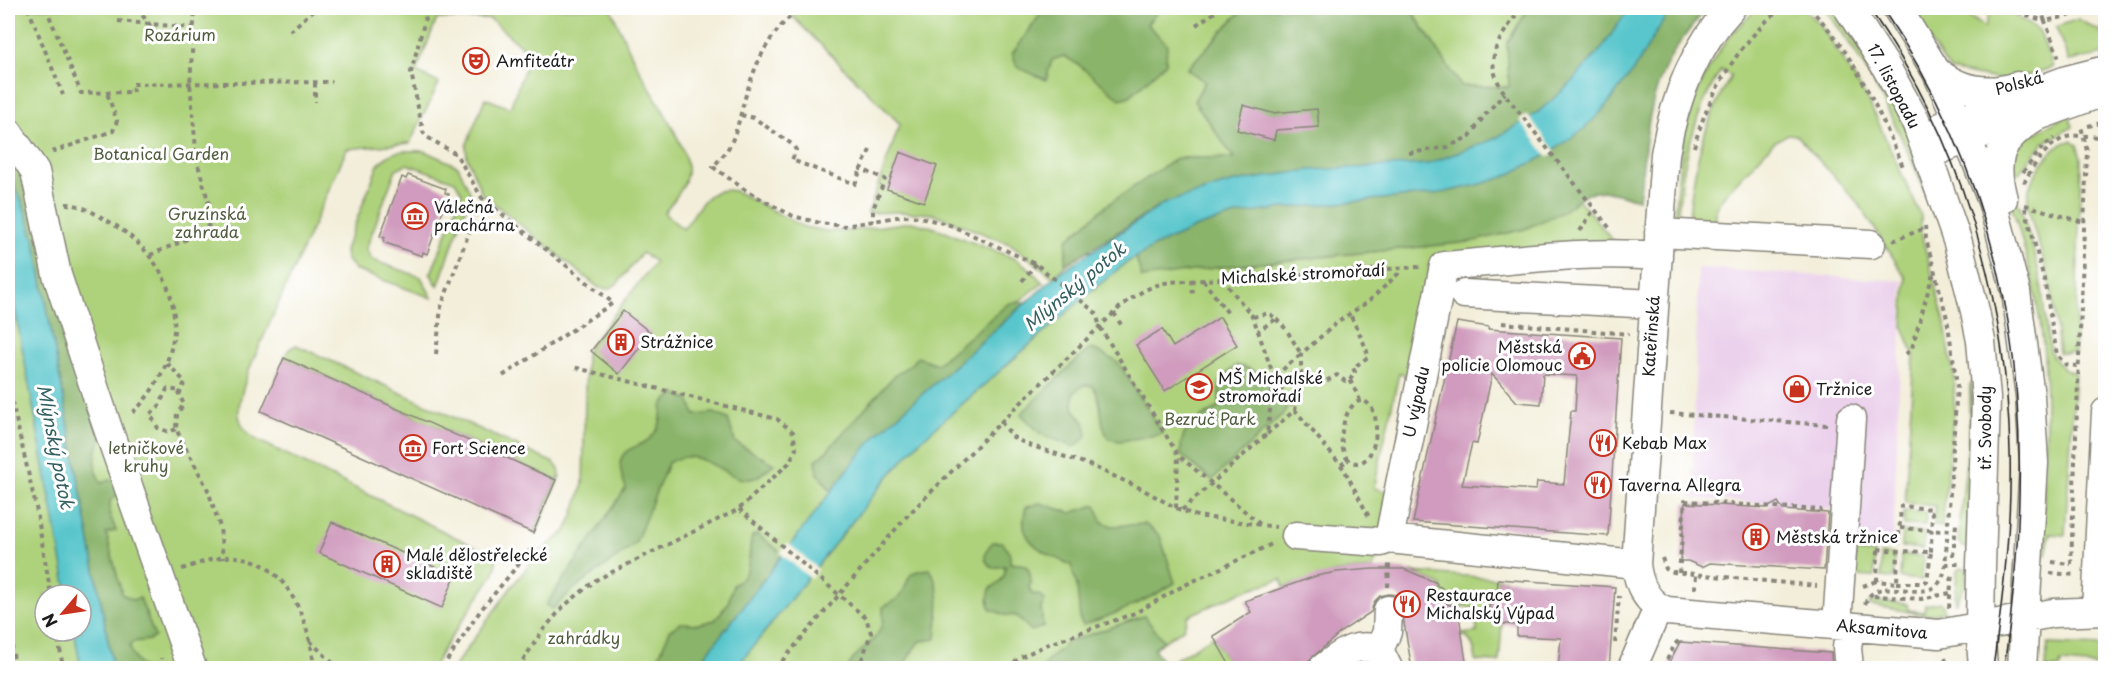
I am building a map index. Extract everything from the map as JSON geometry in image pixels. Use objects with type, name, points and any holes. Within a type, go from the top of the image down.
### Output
[{"type":"street","name":"Kateřinská","points":[[1658,608],[1641,588],[1636,564],[1653,304],[1643,249],[1675,103],[1703,45],[1715,26],[1731,8]]},
{"type":"street","name":"17. listopadu","points":[[1848,8],[1905,101],[1924,145],[1941,194]]},
{"type":"street","points":[[1897,8],[1936,71],[1963,129],[1992,201],[2016,292],[2024,341],[2034,443]]},
{"type":"street","name":"Polská","points":[[1936,71],[1959,86],[1995,91],[2069,69],[2106,61]]},
{"type":"street","name":"Polská","points":[[1963,129],[2067,80],[2106,70]]},
{"type":"street","points":[[1924,145],[1963,129],[2035,117],[2106,91]]},
{"type":"street","points":[[2022,669],[2038,386],[2033,323],[1997,169],[2000,154],[2008,140],[2035,117]]},
{"type":"street","points":[[8,132],[35,171],[57,275],[192,669]]},
{"type":"street","name":"tř. Svobody","points":[[1941,194],[1970,289],[1981,341],[1984,373],[1986,448],[1980,627],[1983,669]]},
{"type":"street","points":[[1444,266],[1643,249],[1871,244]]},
{"type":"street","name":"U výpadu","points":[[1382,533],[1444,266]]},
{"type":"street","points":[[1464,294],[1653,304]]},
{"type":"street","points":[[2101,611],[2106,412]]},
{"type":"street","points":[[1850,669],[1847,648],[1851,618],[1839,588],[1851,423]]},
{"type":"street","points":[[1296,536],[1380,542],[1382,533],[1636,564]]},
{"type":"street","points":[[1629,655],[1658,608]]},
{"type":"street","name":"Aksamitova","points":[[1658,608],[1694,614],[1851,618],[1939,634],[2053,613],[2101,611]]},
{"type":"street","points":[[1383,659],[1388,609]]},
{"type":"street","points":[[1323,669],[1353,648],[1370,647],[1383,659]]},
{"type":"path","points":[[8,20],[12,8]]},
{"type":"path","points":[[28,8],[63,95]]},
{"type":"path","points":[[46,8],[81,93],[133,92],[132,84],[332,82]]},
{"type":"path","points":[[138,8],[155,32]]},
{"type":"path","points":[[150,255],[185,240],[214,222],[197,161],[190,83],[195,8]]},
{"type":"path","points":[[290,31],[316,8]]},
{"type":"path","points":[[428,8],[411,72],[426,137],[456,154],[482,198],[613,303],[501,377]]},
{"type":"path","points":[[1196,25],[1221,8]]},
{"type":"path","points":[[1521,8],[1497,46],[1493,59],[1495,79],[1622,244],[1643,249]]},
{"type":"path","points":[[1692,154],[1706,110],[1726,73],[1752,37],[1781,8]]},
{"type":"path","points":[[1809,8],[1830,31],[1854,69],[1882,120],[1906,175]]},
{"type":"path","points":[[2010,8],[2045,21],[2105,8]]},
{"type":"path","points":[[2040,8],[2061,64]]},
{"type":"path","points":[[790,17],[774,32],[757,63],[729,148],[713,168],[744,189],[793,216],[820,223],[844,225],[903,216],[920,217],[950,225],[1036,264],[1096,313],[1100,327],[1178,455],[1260,524]]},
{"type":"path","points":[[118,21],[193,28]]},
{"type":"path","points":[[315,83],[315,102]]},
{"type":"path","points":[[29,160],[113,131],[117,121],[107,93]]},
{"type":"path","points":[[1409,153],[1448,147],[1470,136],[1484,116],[1506,95]]},
{"type":"path","points":[[741,115],[754,118],[793,145],[796,150],[792,160],[855,184],[870,150]]},
{"type":"path","points":[[2022,174],[2048,142],[2081,127],[2106,122]]},
{"type":"path","points":[[2071,564],[2087,151],[2081,127]]},
{"type":"path","points":[[2022,192],[2027,177],[2047,150],[2064,138],[2106,137]]},
{"type":"path","points":[[861,169],[885,179],[873,209],[873,221]]},
{"type":"path","points":[[436,354],[441,307],[482,198]]},
{"type":"path","points":[[2022,198],[2044,279],[2056,356],[2066,365],[2077,366]]},
{"type":"path","points":[[41,203],[71,204],[126,231],[150,255],[172,298],[174,338],[167,363],[138,410],[107,426]]},
{"type":"path","points":[[2024,205],[2083,222]]},
{"type":"path","points":[[1851,618],[1870,594],[1879,589],[1920,591],[1930,588],[1942,579],[1945,569],[1957,385],[1947,318],[1925,228],[1925,218]]},
{"type":"path","points":[[1871,244],[1893,242],[1933,226]]},
{"type":"path","points":[[1022,281],[1036,264]]},
{"type":"path","name":"Michalské stromořadí","points":[[776,669],[907,516],[1000,422],[1114,313],[1137,294],[1152,286],[1170,282],[1444,266]]},
{"type":"path","points":[[1267,434],[1274,377],[1369,301],[1398,274],[1399,268]]},
{"type":"path","points":[[1905,354],[1912,348],[1932,277],[1943,268]]},
{"type":"path","points":[[1226,278],[1228,286],[1253,317],[1274,377],[1295,410],[1341,465],[1382,533]]},
{"type":"path","points":[[1192,280],[1193,296]]},
{"type":"path","points":[[1203,280],[1230,316]]},
{"type":"path","points":[[1114,313],[1123,328]]},
{"type":"path","points":[[1182,510],[1295,410],[1300,383],[1301,354],[1286,329],[1269,313],[1253,317]]},
{"type":"path","points":[[1350,314],[1368,351],[1368,357],[1353,368],[1355,372],[1350,380]]},
{"type":"path","points":[[1258,331],[1276,319]]},
{"type":"path","points":[[1493,322],[1630,334]]},
{"type":"path","points":[[167,363],[185,382],[179,395],[184,404],[177,414],[176,429],[208,490],[220,527],[223,559]]},
{"type":"path","points":[[518,669],[543,630],[564,606],[596,580],[739,509],[789,463],[796,449],[793,432],[777,419],[573,367]]},
{"type":"path","points":[[1300,383],[1326,381],[1337,375],[1346,381],[1350,380]]},
{"type":"path","points":[[1350,380],[1361,402]]},
{"type":"path","points":[[8,384],[36,507],[49,583]]},
{"type":"path","points":[[176,429],[169,432],[158,428],[150,414],[158,408],[167,389],[181,391]]},
{"type":"path","points":[[1361,402],[1368,404],[1377,421],[1377,435],[1371,452],[1357,464],[1348,460],[1342,450],[1342,426],[1350,408],[1361,402]]},
{"type":"path","points":[[1670,413],[1851,423]]},
{"type":"path","points":[[1000,422],[1013,437],[1026,444],[1087,464],[1138,487],[1176,508],[1197,516],[1284,529],[1296,536]]},
{"type":"path","points":[[1176,508],[1178,455]]},
{"type":"path","points":[[1341,465],[1348,460]]},
{"type":"path","points":[[1833,510],[1685,501],[1678,573],[1839,588]]},
{"type":"path","points":[[1897,582],[1898,550],[1901,506],[1932,509],[1930,552],[1927,581],[1921,584],[1876,582],[1878,549],[1898,550],[1930,552]]},
{"type":"path","points":[[739,509],[862,614],[870,627],[869,642],[859,669]]},
{"type":"path","points":[[1900,528],[1943,531]]},
{"type":"path","points":[[1007,669],[1021,657],[1046,645],[1126,618],[1231,562],[1296,536]]},
{"type":"path","points":[[442,669],[480,611],[532,548]]},
{"type":"path","points":[[161,579],[178,571],[235,556],[261,562],[282,582],[301,612],[314,669]]},
{"type":"path","points":[[1949,609],[1952,573]]},
{"type":"path","points":[[1695,589],[1696,575]]},
{"type":"path","points":[[1618,589],[1629,655]]},
{"type":"path","points":[[1874,596],[1922,599],[1950,593]]},
{"type":"path","points":[[8,618],[15,669]]},
{"type":"path","points":[[309,640],[338,669]]},
{"type":"path","points":[[2103,642],[2104,664]]},
{"type":"path","points":[[59,643],[63,669]]},
{"type":"shaded area","name":"Tržnice","points":[[1698,268],[1903,281],[1893,546],[1855,545],[1858,511],[1692,498]]},
{"type":"green space","points":[[8,8],[611,8],[634,60],[668,119],[682,149],[686,162],[686,179],[664,213],[683,229],[709,196],[725,190],[735,191],[804,227],[827,231],[847,231],[911,222],[932,227],[1016,259],[1030,269],[1043,283],[1018,302],[938,380],[696,668],[453,668],[512,586],[540,552],[566,531],[583,484],[588,348],[655,262],[642,253],[618,283],[609,289],[599,288],[482,194],[467,157],[466,146],[485,98],[510,108],[530,54],[490,19],[437,19],[416,72],[439,83],[410,143],[347,149],[248,372],[240,399],[239,415],[241,423],[253,438],[496,557],[493,575],[433,668],[113,668],[22,201],[8,177]]},
{"type":"green space","points":[[784,8],[1244,8],[1187,69],[1205,82],[1194,101],[1235,158],[1177,158],[1107,205],[1067,240],[1065,265],[1054,278],[1012,245],[934,214],[868,213],[900,124]]},
{"type":"green space","points":[[1038,8],[1161,8],[1147,24],[1167,44],[1166,63],[1130,96],[1120,99],[1079,65],[1064,56],[1052,60],[1046,80],[1017,67],[1012,54],[1040,15]]},
{"type":"green space","points":[[1244,8],[1410,8],[1461,86],[1509,87],[1507,43],[1529,8],[1707,8],[1677,46],[1661,76],[1651,110],[1639,199],[1604,191],[1587,193],[1562,212],[1525,229],[1470,242],[1222,267],[1142,278],[1136,258],[1163,204],[1065,265],[1067,240],[1107,205],[1177,158],[1234,158],[1194,101],[1205,82],[1187,69]]},
{"type":"green space","points":[[1410,8],[1529,8],[1507,43],[1510,87],[1461,86]]},
{"type":"green space","points":[[1758,8],[1803,8],[1822,27],[1868,100],[1921,216],[1921,233],[1944,319],[1954,377],[1954,410],[1942,527],[1934,526],[1935,506],[1905,503],[1914,355],[1903,327],[1906,278],[1859,204],[1796,135],[1788,134],[1774,142],[1722,198],[1716,209],[1713,228],[1688,226],[1700,148],[1713,112],[1731,76],[1721,70],[1703,106],[1690,143],[1685,162],[1677,221],[1674,221],[1678,173],[1686,127],[1701,83],[1726,41]]},
{"type":"green space","points":[[1824,8],[1832,8],[1859,45],[1905,126],[1929,201],[1907,150],[1870,76]]},
{"type":"green space","points":[[1906,8],[1956,8],[1985,27],[1991,8],[2002,8],[2039,30],[2053,67],[2011,82],[1950,70]]},
{"type":"green space","points":[[2078,19],[2101,32],[2105,19],[2105,54],[2069,61],[2056,27]]},
{"type":"green space","points":[[2069,114],[2073,127],[2043,143],[2014,179],[2011,176],[2013,146]]},
{"type":"green space","points":[[8,140],[23,159],[102,435],[96,459],[96,471],[101,483],[110,480],[119,486],[119,494],[110,501],[110,515],[116,531],[106,533],[122,594],[133,600],[140,598],[155,637],[133,642],[130,646],[135,659],[144,668],[113,668],[35,242],[22,201],[8,177]]},
{"type":"green space","points":[[2071,141],[2077,145],[2081,158],[2075,353],[2059,353],[2054,305],[2046,268],[2032,223],[2028,196],[2029,189],[2043,162],[2057,148]]},
{"type":"green space","points":[[424,151],[458,166],[471,194],[438,286],[430,273],[462,193],[455,181],[407,164],[396,169],[366,249],[372,260],[421,277],[432,298],[355,270],[346,259],[345,250],[378,165],[393,153]]},
{"type":"green space","name":"Bezruč Park","points":[[1543,157],[1617,245],[1432,259],[1413,376],[1399,373],[1374,488],[1387,492],[1379,554],[1372,569],[1337,572],[1284,587],[1281,579],[1241,592],[1188,616],[1183,629],[1124,668],[736,668],[887,478],[921,440],[1126,263],[1155,246]]},
{"type":"green space","points":[[2017,202],[2037,264],[2051,352],[2060,366],[2075,373],[2065,535],[2050,534],[2046,555],[2042,556],[2046,430],[2044,355],[2032,278],[2011,203]]},
{"type":"green space","points":[[8,271],[66,583],[33,583],[33,643],[76,643],[81,668],[8,668]]},
{"type":"green space","points":[[1026,302],[879,433],[831,491],[818,474],[816,460],[893,377],[917,357],[937,364],[1009,303]]},
{"type":"green space","points":[[296,345],[554,463],[559,469],[560,476],[536,533],[533,533],[556,480],[284,358],[289,349]]},
{"type":"green space","points":[[1091,348],[1118,362],[1163,434],[1120,441],[1109,439],[1103,426],[1099,399],[1093,386],[1083,385],[1073,394],[1073,408],[1085,424],[1087,435],[1074,447],[1041,434],[1021,414]]},
{"type":"green space","points":[[1237,365],[1255,372],[1268,381],[1287,410],[1212,480],[1181,455],[1182,441],[1191,425],[1218,407],[1221,382]]},
{"type":"green space","points":[[1972,382],[1968,548],[1963,547],[1958,540]]},
{"type":"green space","points":[[676,394],[689,400],[695,415],[714,413],[728,419],[735,442],[774,464],[757,477],[744,479],[693,457],[681,458],[668,463],[635,544],[570,592],[553,609],[546,605],[626,488],[620,461],[623,454],[651,437],[658,428],[663,405]]},
{"type":"green space","points":[[1040,503],[1071,513],[1096,505],[1102,522],[1112,526],[1145,524],[1160,536],[1175,583],[1130,607],[1083,625],[1080,620],[1077,586],[1071,565],[1051,556],[1034,545],[1028,538],[1024,519],[1026,507]]},
{"type":"green space","points":[[1904,511],[1926,512],[1925,526],[1904,525]]},
{"type":"green space","points":[[1903,531],[1925,532],[1923,549],[1902,547]]},
{"type":"green space","points":[[757,534],[783,554],[698,666],[696,668],[648,668],[658,658],[670,630],[680,623],[699,624],[715,620],[728,603],[733,585],[740,580],[747,569],[752,536]]},
{"type":"green space","points":[[993,542],[1001,542],[1006,547],[1010,563],[1024,565],[1028,570],[1029,588],[1033,595],[1038,594],[1045,600],[1041,608],[1043,627],[1031,631],[1017,616],[1005,615],[990,609],[988,598],[990,589],[1001,580],[1005,570],[1005,566],[993,568],[985,559],[986,552]]},
{"type":"green space","points":[[1855,552],[1875,553],[1874,577],[1854,576]]},
{"type":"green space","points":[[1881,554],[1894,554],[1894,578],[1881,577]]},
{"type":"green space","points":[[1901,555],[1923,556],[1922,580],[1900,578]]},
{"type":"green space","points":[[1967,568],[1965,586],[1955,604],[1957,570]]},
{"type":"green space","points":[[930,569],[938,594],[936,639],[921,641],[905,663],[896,668],[848,668],[855,657],[878,633],[883,622],[883,607],[900,596],[911,574]]},
{"type":"green space","points":[[1410,572],[1506,579],[1498,580],[1497,593],[1492,592],[1489,609],[1495,610],[1494,623],[1502,624],[1499,662],[1476,661],[1473,646],[1462,634],[1477,632],[1475,609],[1464,606],[1458,609],[1438,600],[1441,585]]},
{"type":"green space","points":[[1870,601],[1907,604],[1908,610],[1924,612],[1925,605],[1940,602],[1944,612],[1927,615],[1869,605]]},
{"type":"green space","points":[[1144,616],[1164,641],[1154,648],[1166,668],[1042,668],[1068,642]]},
{"type":"green space","points":[[1213,636],[1232,668],[1161,668]]},
{"type":"green space","points":[[2048,644],[2101,646],[2100,666],[2061,663],[2060,668],[2045,668]]},
{"type":"water","name":"Mlýnský potok","points":[[1629,8],[1671,8],[1633,71],[1603,110],[1584,129],[1543,157],[1507,176],[1436,194],[1285,208],[1236,215],[1197,227],[1155,246],[1126,263],[921,440],[887,478],[736,668],[696,668],[877,434],[1063,270],[1165,203],[1234,182],[1309,170],[1428,164],[1496,138],[1538,112],[1567,87],[1602,48]]},
{"type":"water","name":"Mlýnský potok","points":[[8,177],[22,201],[35,242],[113,668],[81,668],[76,643],[93,643],[93,583],[66,583],[8,271]]},
{"type":"pier","points":[[1528,115],[1556,152],[1548,157],[1519,120]]},
{"type":"pier","points":[[788,543],[818,569],[811,579],[780,553]]},
{"type":"building","points":[[1243,105],[1272,113],[1317,109],[1319,127],[1276,130],[1274,140],[1237,130]]},
{"type":"building","points":[[900,152],[937,166],[924,202],[887,189]]},
{"type":"building","name":"Válečná prachárna","points":[[408,175],[446,189],[445,193],[449,194],[427,254],[423,252],[422,256],[383,242],[385,238],[380,236],[402,177],[406,179]]},
{"type":"building","name":"Strážnice","points":[[623,311],[651,333],[619,374],[591,351]]},
{"type":"building","name":"MŠ Michalské stromořadí","points":[[1220,317],[1237,345],[1165,391],[1136,345],[1162,329],[1173,347]]},
{"type":"building","points":[[1457,322],[1489,327],[1488,329],[1621,338],[1608,536],[1413,522]],"holes":[[[1492,374],[1517,402],[1541,404],[1543,374],[1577,376],[1575,411],[1571,411],[1564,484],[1537,482],[1536,490],[1462,485],[1472,443],[1477,444]]]},
{"type":"building","name":"Fort Science","points":[[284,358],[556,480],[533,533],[261,411]]},
{"type":"building","name":"Městská tržnice","points":[[1778,502],[1783,510],[1828,513],[1824,570],[1710,563],[1702,567],[1688,561],[1681,561],[1685,503],[1767,508]]},
{"type":"building","name":"Malé dělostřelecké skladiště","points":[[332,522],[455,576],[442,608],[319,553]]},
{"type":"building","points":[[1372,569],[1404,569],[1437,583],[1436,585],[1442,588],[1438,600],[1458,608],[1467,669],[1412,669],[1403,603],[1397,595],[1380,596],[1374,602],[1371,612],[1342,631],[1299,669],[1232,669],[1213,636],[1251,612],[1245,601],[1316,576]]},
{"type":"building","points":[[1498,579],[1615,587],[1609,669],[1558,669],[1561,638],[1517,636],[1517,625],[1494,623],[1495,610],[1489,609],[1491,592],[1497,593]]},
{"type":"building","points":[[1680,642],[1831,653],[1832,669],[1666,669]]},
{"type":"tram line","points":[[1869,8],[1901,58],[1929,110],[1953,163],[1988,275],[1999,333],[2007,392],[2010,505],[1993,668]]},
{"type":"tram line","points":[[1882,8],[1929,86],[1965,164],[1991,244],[2009,325],[2018,408],[2019,493],[2015,579],[2004,668]]},
{"type":"place","name":"Amfiteátr","points":[[476,61]]},
{"type":"place","name":"Válečná prachárna","points":[[415,216]]},
{"type":"place","name":"Strážnice","points":[[621,342]]},
{"type":"place","name":"Městská policie Olomouc","points":[[1582,356]]},
{"type":"place","name":"MŠ Michalské stromořadí","points":[[1199,387]]},
{"type":"place","name":"Tržnice","points":[[1797,389]]},
{"type":"place","name":"Kebab Max","points":[[1603,443]]},
{"type":"place","name":"Fort Science","points":[[413,448]]},
{"type":"place","name":"Taverna Allegra","points":[[1598,485]]},
{"type":"place","name":"Městská tržnice","points":[[1756,537]]},
{"type":"place","name":"Malé dělostřelecké skladiště","points":[[387,564]]},
{"type":"place","name":"Restaurace Michalský Výpad","points":[[1407,604]]},
{"type":"park label","name":"Rozárium","points":[[180,35]]},
{"type":"park label","name":"Botanical Garden","points":[[161,154]]},
{"type":"park label","name":"Gruzínská zahrada","points":[[207,223]]},
{"type":"park label","name":"letničkové kruhy","points":[[146,457]]},
{"type":"park label","name":"zahrádky","points":[[584,638]]}]
